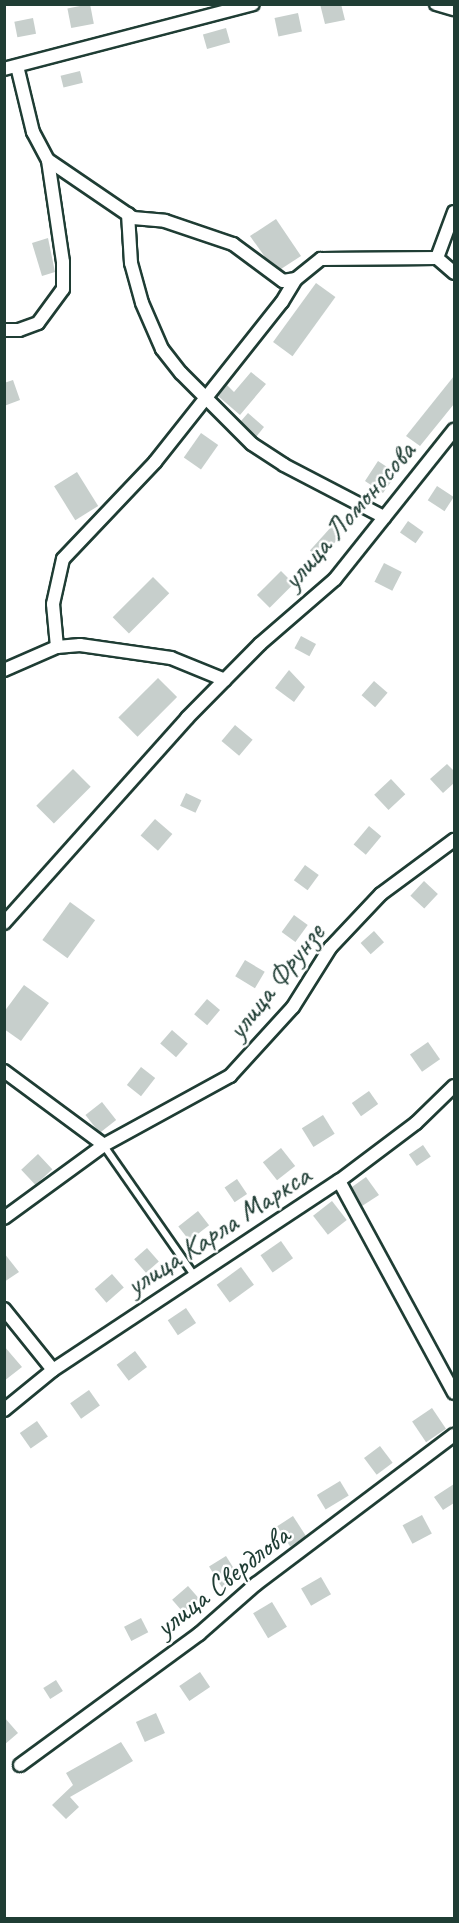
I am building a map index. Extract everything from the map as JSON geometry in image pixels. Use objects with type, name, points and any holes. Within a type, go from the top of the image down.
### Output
[{"type":"street","points":[[4,330],[19,330],[38,323],[63,288],[63,262],[48,160],[33,132],[11,68],[253,4]]},
{"type":"street","points":[[436,4],[454,9]]},
{"type":"street","points":[[48,160],[128,214],[176,225],[233,244],[249,252],[273,276],[283,281],[296,279]]},
{"type":"street","points":[[437,258],[454,212]]},
{"type":"street","points":[[128,214],[131,263],[142,303],[162,349],[252,444],[284,465],[384,517]]},
{"type":"street","points":[[57,647],[52,603],[63,559],[156,462],[282,302],[296,279],[321,259],[437,258],[454,273]]},
{"type":"street","name":"улица Ломоносова","points":[[4,923],[225,680],[335,579],[454,430]]},
{"type":"street","points":[[4,670],[57,647],[112,648],[171,658],[225,680]]},
{"type":"street","name":"улица Фрунзе","points":[[4,1218],[104,1145],[230,1076],[293,1007],[338,940],[381,894],[454,840]]},
{"type":"street","points":[[4,1071],[104,1145]]},
{"type":"street","name":"улица Карла Маркса","points":[[4,1410],[53,1370],[339,1181],[416,1123],[454,1086]]},
{"type":"street","points":[[339,1181],[454,1393]]},
{"type":"street","points":[[4,1309],[53,1370]]},
{"type":"street","name":"улица Свердлова","points":[[20,1765],[199,1634],[256,1584],[454,1435]]},
{"type":"lane","points":[[104,1145],[194,1275]]},
{"type":"building","points":[[90,4],[94,24],[71,28],[67,8]]},
{"type":"building","points":[[320,4],[341,4],[345,20],[325,24]]},
{"type":"building","points":[[298,13],[302,32],[278,37],[275,18]]},
{"type":"building","points":[[33,18],[36,34],[17,37],[14,22]]},
{"type":"building","points":[[226,28],[230,42],[207,49],[203,35]]},
{"type":"building","points":[[80,71],[83,83],[63,87],[61,76]]},
{"type":"building","points":[[276,219],[301,256],[281,269],[265,257],[250,236]]},
{"type":"building","points":[[48,238],[55,272],[42,276],[32,243]]},
{"type":"building","points":[[316,283],[335,297],[293,356],[273,342]]},
{"type":"building","points":[[251,372],[266,384],[240,415],[218,396],[227,385],[234,392]]},
{"type":"building","points":[[454,376],[454,404],[420,446],[406,436]]},
{"type":"building","points":[[13,380],[20,400],[4,406],[4,383]]},
{"type":"building","points":[[248,413],[264,427],[256,437],[241,421]]},
{"type":"building","points":[[201,433],[218,445],[201,470],[184,458]]},
{"type":"building","points":[[378,461],[387,467],[383,473],[393,479],[383,493],[365,481]]},
{"type":"building","points":[[77,472],[98,506],[75,520],[54,486]]},
{"type":"building","points":[[437,486],[454,497],[445,511],[428,500]]},
{"type":"building","points":[[408,521],[424,532],[416,543],[400,532]]},
{"type":"building","points":[[332,526],[342,535],[320,559],[310,551]]},
{"type":"building","points":[[384,563],[402,572],[392,591],[374,582]]},
{"type":"building","points":[[281,571],[294,584],[270,608],[257,595]]},
{"type":"building","points":[[153,577],[169,593],[129,634],[113,617]]},
{"type":"building","points":[[301,636],[316,644],[309,656],[294,648]]},
{"type":"building","points":[[289,670],[305,687],[294,702],[275,688]]},
{"type":"building","points":[[158,678],[177,697],[137,737],[118,718]]},
{"type":"building","points":[[374,681],[388,693],[375,707],[362,695]]},
{"type":"building","points":[[235,725],[253,740],[239,756],[222,741]]},
{"type":"building","points":[[447,764],[454,771],[454,783],[443,793],[430,779]]},
{"type":"building","points":[[73,769],[91,787],[54,823],[36,806]]},
{"type":"building","points":[[391,779],[405,794],[389,810],[374,795]]},
{"type":"building","points":[[186,793],[201,800],[195,813],[180,806]]},
{"type":"building","points":[[155,819],[172,834],[158,851],[141,836]]},
{"type":"building","points":[[369,826],[381,836],[366,855],[354,844]]},
{"type":"building","points":[[305,865],[319,875],[308,890],[294,880]]},
{"type":"building","points":[[424,881],[438,894],[424,909],[410,896]]},
{"type":"building","points":[[70,902],[95,920],[67,958],[42,940]]},
{"type":"building","points":[[294,915],[308,925],[295,942],[282,932]]},
{"type":"building","points":[[374,931],[384,942],[371,954],[361,943]]},
{"type":"building","points":[[245,960],[265,972],[255,988],[235,976]]},
{"type":"building","points":[[24,985],[49,1003],[21,1041],[4,1029],[4,1012]]},
{"type":"building","points":[[207,999],[220,1010],[207,1025],[194,1014]]},
{"type":"building","points":[[172,1030],[188,1044],[176,1057],[160,1044]]},
{"type":"building","points":[[428,1042],[440,1059],[422,1072],[410,1055]]},
{"type":"building","points":[[141,1067],[155,1078],[141,1096],[127,1085]]},
{"type":"building","points":[[369,1091],[378,1104],[361,1116],[352,1103]]},
{"type":"building","points":[[102,1102],[116,1120],[100,1133],[85,1115]]},
{"type":"building","points":[[323,1115],[335,1134],[313,1147],[302,1128]]},
{"type":"building","points":[[423,1145],[431,1157],[417,1166],[409,1155]]},
{"type":"building","points":[[281,1148],[295,1166],[277,1180],[263,1162]]},
{"type":"building","points":[[38,1154],[52,1169],[36,1185],[21,1170]]},
{"type":"building","points":[[366,1177],[379,1195],[362,1206],[352,1187]]},
{"type":"building","points":[[237,1179],[247,1194],[235,1202],[225,1187]]},
{"type":"building","points":[[332,1201],[347,1220],[328,1235],[313,1216]]},
{"type":"building","points":[[198,1211],[209,1225],[189,1241],[178,1226]]},
{"type":"building","points":[[281,1241],[293,1258],[273,1273],[261,1255]]},
{"type":"building","points":[[147,1248],[159,1262],[146,1273],[134,1259]]},
{"type":"building","points":[[4,1253],[19,1272],[4,1282]]},
{"type":"building","points":[[241,1267],[254,1285],[230,1302],[217,1285]]},
{"type":"building","points":[[112,1274],[124,1288],[106,1303],[95,1289]]},
{"type":"building","points":[[186,1308],[196,1323],[178,1335],[168,1320]]},
{"type":"building","points":[[4,1346],[22,1367],[4,1381]]},
{"type":"building","points":[[135,1351],[147,1367],[129,1381],[117,1365]]},
{"type":"building","points":[[89,1390],[100,1406],[81,1419],[70,1403]]},
{"type":"building","points":[[432,1408],[446,1429],[426,1442],[412,1421]]},
{"type":"building","points":[[37,1421],[48,1437],[31,1449],[20,1433]]},
{"type":"building","points":[[380,1446],[393,1463],[377,1475],[364,1458]]},
{"type":"building","points":[[340,1481],[349,1496],[326,1509],[317,1495]]},
{"type":"building","points":[[454,1484],[454,1503],[443,1510],[434,1497]]},
{"type":"building","points":[[422,1515],[432,1534],[412,1544],[403,1525]]},
{"type":"building","points":[[293,1516],[306,1536],[290,1546],[277,1526]]},
{"type":"building","points":[[226,1556],[240,1578],[223,1589],[209,1567]]},
{"type":"building","points":[[321,1577],[331,1594],[311,1606],[301,1588]]},
{"type":"building","points":[[188,1586],[200,1600],[184,1613],[172,1600]]},
{"type":"building","points":[[272,1602],[287,1627],[268,1638],[253,1613]]},
{"type":"building","points":[[141,1618],[148,1632],[131,1641],[124,1627]]},
{"type":"building","points":[[200,1672],[210,1687],[189,1701],[179,1686]]},
{"type":"building","points":[[56,1680],[63,1691],[50,1699],[43,1688]]},
{"type":"building","points":[[156,1713],[165,1733],[145,1742],[136,1722]]},
{"type":"building","points":[[4,1717],[18,1733],[4,1745]]},
{"type":"building","points":[[121,1742],[133,1761],[70,1797],[79,1807],[66,1819],[52,1805],[73,1785],[66,1773]]}]
